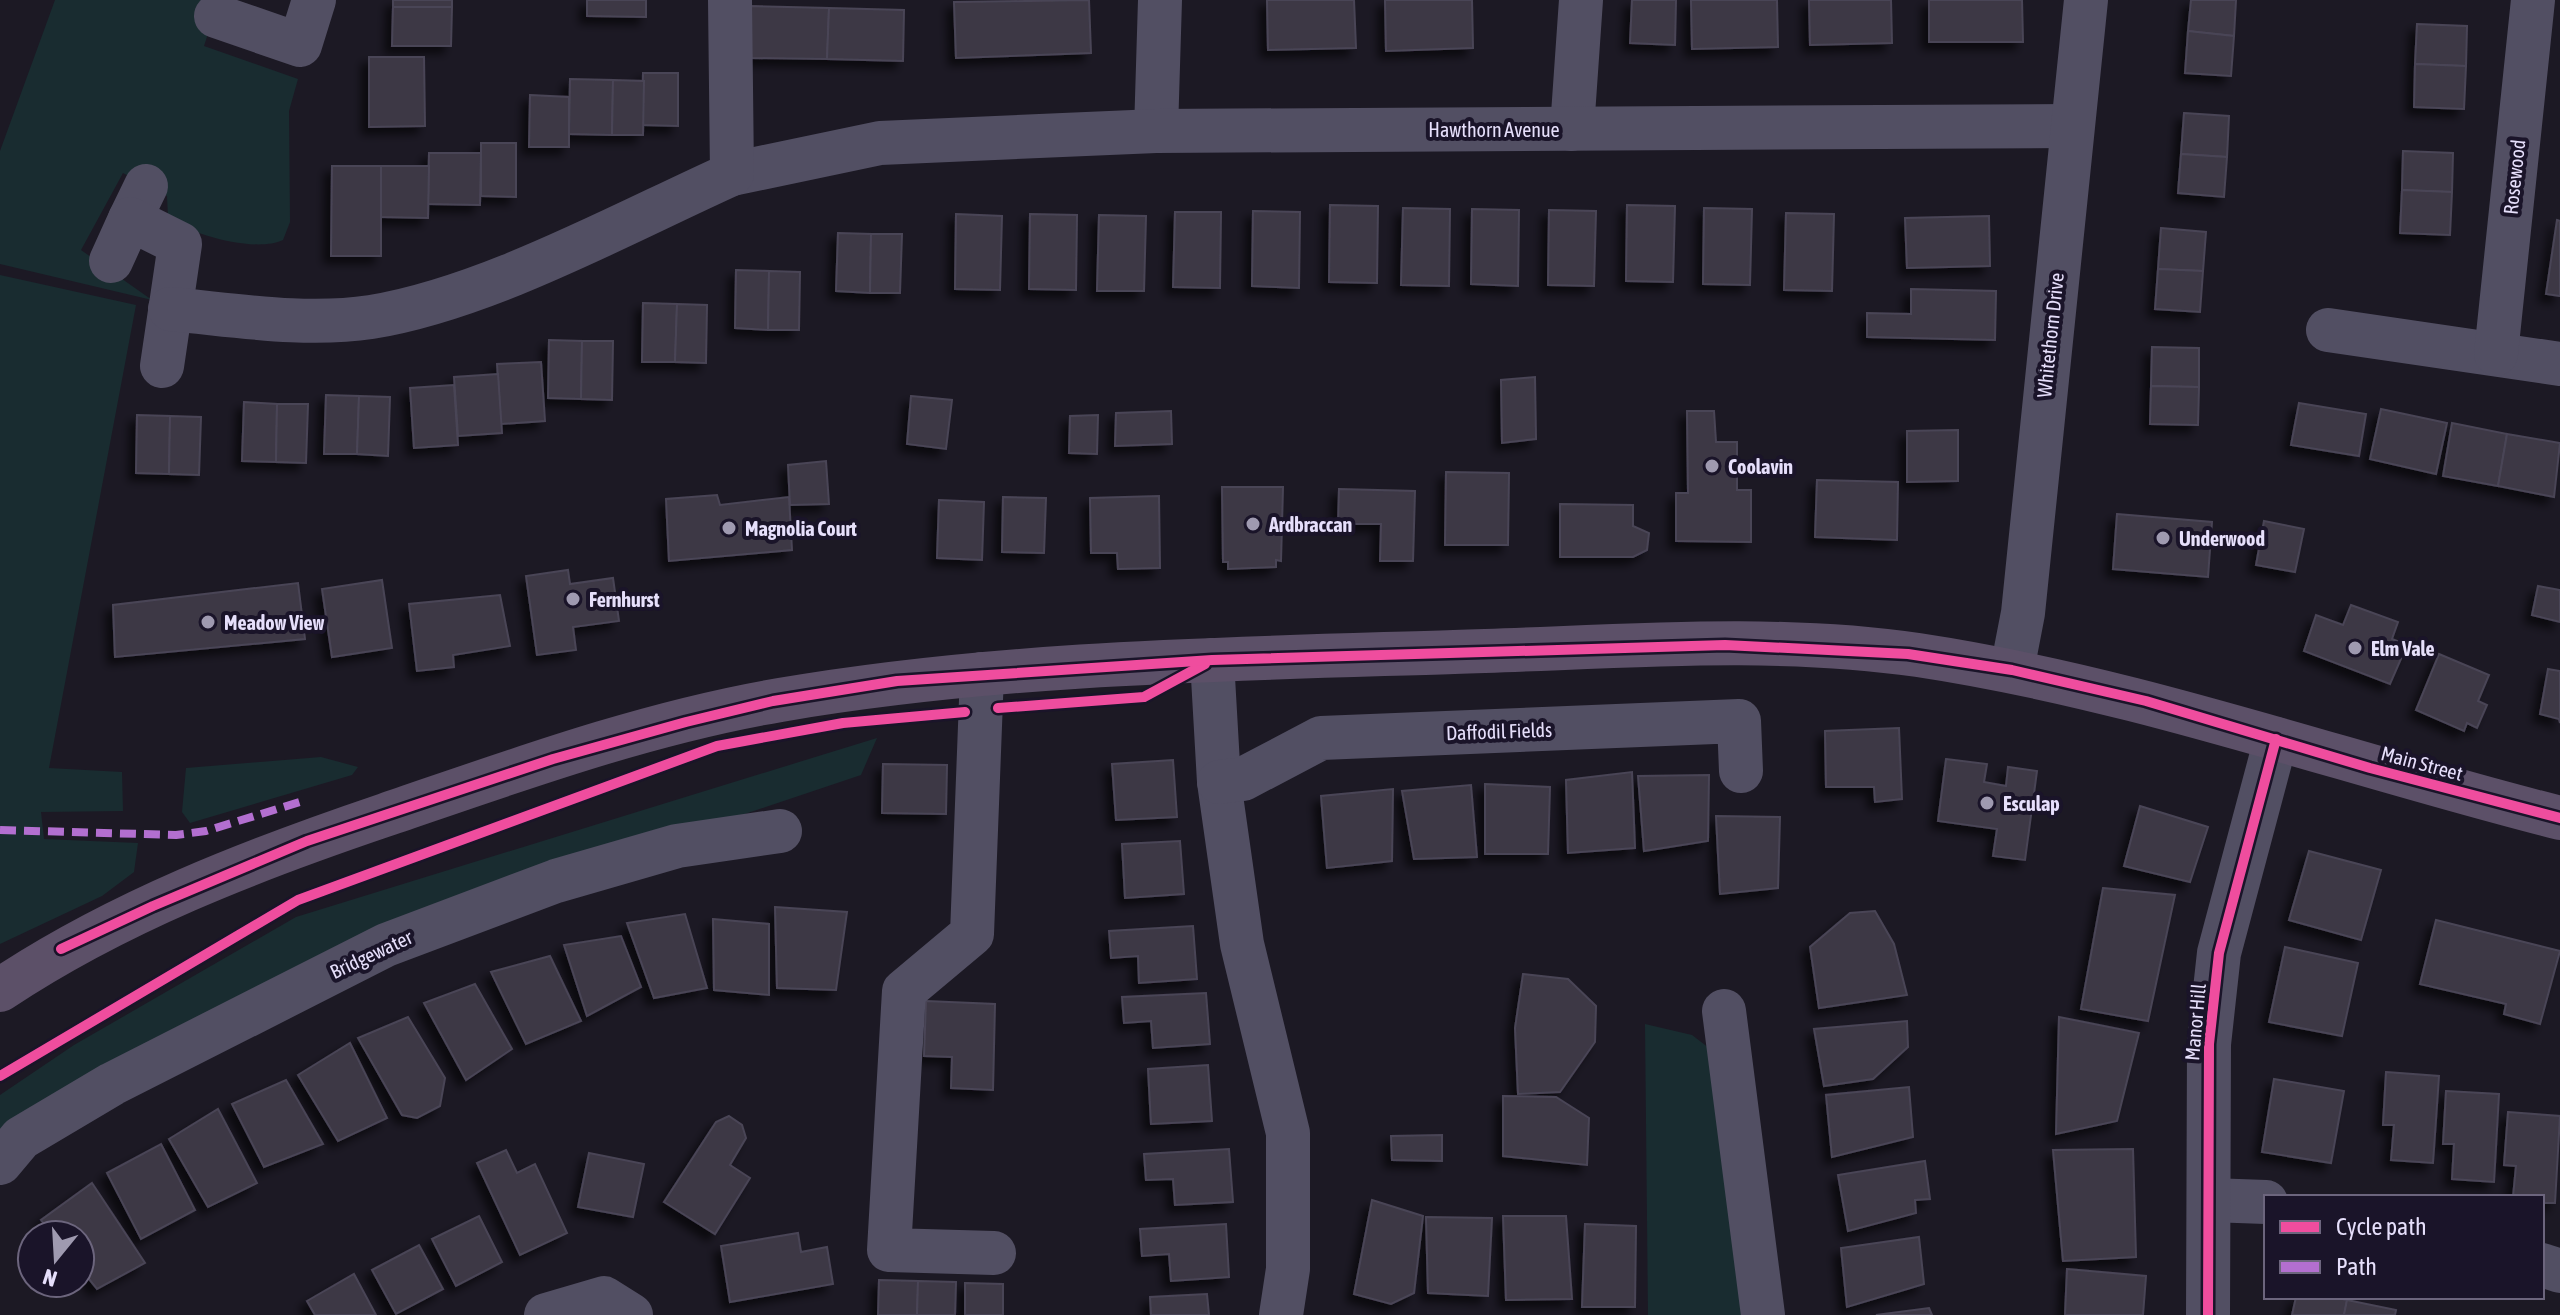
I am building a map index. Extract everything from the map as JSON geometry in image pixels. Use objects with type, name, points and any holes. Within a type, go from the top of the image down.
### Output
[{"type":"main road","name":"Main Street","points":[[61,949],[307,841],[553,759],[773,701],[897,681],[1212,660],[1725,645],[1908,654],[2012,670],[2146,701],[2560,818]]},
{"type":"main road","points":[[0,963],[61,949]]},
{"type":"main road","points":[[0,990],[61,949]]},
{"type":"street","points":[[216,16],[300,45],[314,0]]},
{"type":"street","points":[[730,0],[732,174]]},
{"type":"street","points":[[1156,131],[1160,0]]},
{"type":"street","points":[[1572,129],[1581,0]]},
{"type":"street","name":"Whitethorn Drive","points":[[2012,670],[2023,613],[2086,0]]},
{"type":"street","name":"Rosewood","points":[[2496,354],[2533,0]]},
{"type":"street","name":"Hawthorn Avenue","points":[[170,309],[309,321],[402,311],[514,273],[732,174],[853,147],[1156,131],[2071,126]]},
{"type":"street","points":[[111,261],[138,202],[180,244],[162,366]]},
{"type":"street","points":[[2328,330],[2560,364]]},
{"type":"street","points":[[1212,660],[1219,782],[1242,944],[1288,1133],[1288,1269],[1281,1315]]},
{"type":"street","points":[[982,674],[972,934],[904,991],[889,1250],[994,1253]]},
{"type":"street","name":"Daffodil Fields","points":[[1219,782],[1243,779],[1321,738],[1739,721],[1741,771]]},
{"type":"street","name":"Manor Hill","points":[[2208,1315],[2209,1044],[2219,953],[2276,739]]},
{"type":"street","name":"Bridgewater","points":[[0,1163],[21,1138],[112,1084],[386,945],[556,881],[677,846],[780,831]]},
{"type":"street","points":[[1724,1011],[1763,1315]]},
{"type":"street","points":[[2210,1200],[2264,1202]]},
{"type":"street","points":[[546,1315],[604,1298],[631,1315]]},
{"type":"green space","points":[[55,0],[219,0],[204,46],[298,79],[289,111],[290,222],[283,240],[241,243],[191,230],[168,217],[167,196],[123,173],[81,250],[152,300],[0,264],[0,151]]},
{"type":"green space","points":[[0,275],[136,305],[49,768],[122,772],[123,811],[41,812],[44,839],[138,843],[134,872],[102,896],[0,944]]},
{"type":"green space","points":[[877,738],[861,775],[700,829],[0,1130],[0,1095],[74,1045],[296,917]]},
{"type":"green space","points":[[321,757],[358,767],[352,775],[190,823],[182,812],[186,768]]},
{"type":"green space","points":[[1645,1024],[1692,1035],[1718,1055],[1746,1315],[1648,1315]]},
{"type":"building","points":[[393,0],[452,0],[452,7],[393,7]]},
{"type":"building","points":[[587,0],[646,0],[646,17],[587,16]]},
{"type":"building","points":[[1089,0],[1091,53],[956,58],[954,2]]},
{"type":"building","points":[[1267,0],[1354,0],[1356,48],[1268,50]]},
{"type":"building","points":[[1385,0],[1472,0],[1473,48],[1386,51]]},
{"type":"building","points":[[1632,0],[1676,0],[1675,45],[1630,43]]},
{"type":"building","points":[[1691,0],[1777,0],[1778,47],[1692,49]]},
{"type":"building","points":[[1809,0],[1891,0],[1892,43],[1810,45]]},
{"type":"building","points":[[1929,0],[2022,0],[2023,42],[1929,42]]},
{"type":"building","points":[[2191,0],[2236,0],[2234,36],[2188,31]]},
{"type":"building","points":[[749,6],[829,8],[827,59],[748,58]]},
{"type":"building","points":[[393,7],[452,7],[451,46],[392,46]]},
{"type":"building","points":[[829,8],[904,10],[903,61],[827,59]]},
{"type":"building","points":[[2417,24],[2467,26],[2466,66],[2415,64]]},
{"type":"building","points":[[2188,31],[2234,36],[2231,76],[2185,73]]},
{"type":"building","points":[[369,57],[424,57],[425,126],[369,127]]},
{"type":"building","points":[[2415,64],[2466,66],[2464,109],[2414,107]]},
{"type":"building","points":[[643,73],[678,73],[678,126],[642,125]]},
{"type":"building","points":[[570,79],[613,80],[612,135],[569,134]]},
{"type":"building","points":[[613,80],[644,81],[643,135],[612,135]]},
{"type":"building","points":[[530,95],[569,97],[569,147],[529,147]]},
{"type":"building","points":[[2184,113],[2229,116],[2227,157],[2181,154]]},
{"type":"building","points":[[481,143],[516,143],[516,197],[481,196]]},
{"type":"building","points":[[2403,151],[2453,153],[2452,192],[2402,190]]},
{"type":"building","points":[[429,153],[481,153],[480,205],[428,204]]},
{"type":"building","points":[[2181,154],[2227,157],[2224,197],[2178,193]]},
{"type":"building","points":[[332,166],[381,166],[381,256],[331,256]]},
{"type":"building","points":[[381,166],[429,166],[428,218],[381,217]]},
{"type":"building","points":[[2402,190],[2452,192],[2450,235],[2400,233]]},
{"type":"building","points":[[1330,205],[1378,206],[1377,283],[1329,282]]},
{"type":"building","points":[[1627,205],[1675,206],[1673,282],[1626,281]]},
{"type":"building","points":[[1403,208],[1450,209],[1449,286],[1401,285]]},
{"type":"building","points":[[1704,208],[1752,209],[1750,285],[1703,284]]},
{"type":"building","points":[[1472,209],[1519,210],[1518,286],[1471,284]]},
{"type":"building","points":[[1549,210],[1596,211],[1594,286],[1548,285]]},
{"type":"building","points":[[1253,211],[1300,212],[1299,288],[1252,286]]},
{"type":"building","points":[[1175,212],[1221,212],[1220,288],[1173,287]]},
{"type":"building","points":[[1786,213],[1834,214],[1832,291],[1784,290]]},
{"type":"building","points":[[956,214],[1002,216],[1000,290],[955,289]]},
{"type":"building","points":[[1030,214],[1077,215],[1076,290],[1029,289]]},
{"type":"building","points":[[1099,215],[1146,216],[1144,291],[1097,291]]},
{"type":"building","points":[[1989,216],[1990,266],[1907,268],[1905,218]]},
{"type":"building","points":[[2557,220],[2560,221],[2560,296],[2546,294]]},
{"type":"building","points":[[2161,228],[2206,232],[2203,271],[2158,269]]},
{"type":"building","points":[[838,233],[871,234],[870,293],[836,291]]},
{"type":"building","points":[[871,234],[902,234],[900,293],[870,293]]},
{"type":"building","points":[[2158,269],[2203,271],[2200,312],[2155,309]]},
{"type":"building","points":[[736,270],[769,271],[768,330],[735,328]]},
{"type":"building","points":[[769,271],[800,272],[799,330],[768,330]]},
{"type":"building","points":[[1911,289],[1996,291],[1995,340],[1867,337],[1867,313],[1911,314]]},
{"type":"building","points":[[643,303],[677,304],[675,362],[642,362]]},
{"type":"building","points":[[677,304],[707,305],[706,363],[675,362]]},
{"type":"building","points":[[549,340],[582,341],[581,399],[548,398]]},
{"type":"building","points":[[582,341],[613,341],[612,400],[581,399]]},
{"type":"building","points":[[2152,347],[2199,348],[2199,387],[2151,386]]},
{"type":"building","points":[[541,362],[545,421],[501,424],[497,364]]},
{"type":"building","points":[[498,374],[502,433],[458,436],[454,377]]},
{"type":"building","points":[[1535,377],[1536,439],[1502,443],[1501,380]]},
{"type":"building","points":[[454,385],[458,445],[414,448],[410,388]]},
{"type":"building","points":[[2151,386],[2199,387],[2198,425],[2150,424]]},
{"type":"building","points":[[326,395],[359,396],[357,454],[324,454]]},
{"type":"building","points":[[359,396],[390,397],[388,456],[357,454]]},
{"type":"building","points":[[911,396],[952,400],[946,449],[907,444]]},
{"type":"building","points":[[244,402],[277,404],[276,462],[242,461]]},
{"type":"building","points":[[2299,403],[2366,414],[2359,456],[2291,445]]},
{"type":"building","points":[[277,404],[308,404],[306,463],[276,462]]},
{"type":"building","points":[[2381,409],[2447,423],[2436,474],[2370,459]]},
{"type":"building","points":[[1171,411],[1172,444],[1115,446],[1116,413]]},
{"type":"building","name":"Coolavin","points":[[1687,411],[1714,411],[1716,442],[1737,442],[1737,490],[1751,490],[1751,542],[1676,541],[1676,493],[1688,493]]},
{"type":"building","points":[[137,415],[170,416],[169,474],[136,473]]},
{"type":"building","points":[[1098,415],[1097,454],[1069,453],[1070,416]]},
{"type":"building","points":[[170,416],[201,417],[199,475],[169,474]]},
{"type":"building","points":[[2452,423],[2507,434],[2498,486],[2443,476]]},
{"type":"building","points":[[1958,430],[1958,481],[1907,482],[1907,431]]},
{"type":"building","points":[[2507,434],[2560,443],[2554,497],[2498,486]]},
{"type":"building","points":[[826,461],[829,504],[790,505],[788,465]]},
{"type":"building","points":[[1446,472],[1509,473],[1508,545],[1445,545]]},
{"type":"building","points":[[1817,480],[1898,482],[1897,540],[1815,537]]},
{"type":"building","name":"Ardbraccan","points":[[1222,487],[1283,487],[1281,561],[1276,560],[1276,567],[1228,569],[1228,562],[1223,562]]},
{"type":"building","points":[[1339,489],[1415,491],[1413,561],[1380,561],[1381,524],[1338,524]]},
{"type":"building","name":"Magnolia Court","points":[[717,495],[720,505],[789,497],[792,550],[669,561],[666,499]]},
{"type":"building","points":[[1159,496],[1160,568],[1118,569],[1117,553],[1091,553],[1090,498]]},
{"type":"building","points":[[1003,497],[1046,498],[1044,553],[1002,552]]},
{"type":"building","points":[[939,500],[984,502],[982,560],[937,558]]},
{"type":"building","points":[[1560,504],[1633,505],[1633,526],[1649,533],[1647,550],[1633,557],[1560,557]]},
{"type":"building","name":"Underwood","points":[[2117,514],[2212,522],[2208,577],[2113,569]]},
{"type":"building","points":[[2264,521],[2304,529],[2295,572],[2256,565]]},
{"type":"building","name":"Fernhurst","points":[[568,570],[570,584],[613,578],[619,621],[573,627],[576,650],[537,655],[526,576]]},
{"type":"building","points":[[382,580],[392,648],[332,657],[322,589]]},
{"type":"building","name":"Meadow View","points":[[298,583],[305,639],[115,657],[113,605]]},
{"type":"building","points":[[2538,586],[2560,590],[2560,622],[2532,615]]},
{"type":"building","points":[[500,595],[510,646],[453,655],[454,667],[417,671],[409,604]]},
{"type":"building","name":"Elm Vale","points":[[2351,605],[2398,622],[2392,639],[2407,645],[2390,684],[2304,651],[2316,615],[2343,625]]},
{"type":"building","points":[[2439,654],[2489,675],[2478,701],[2487,705],[2477,728],[2467,723],[2464,731],[2416,710]]},
{"type":"building","points":[[2548,669],[2560,671],[2560,723],[2559,719],[2540,714]]},
{"type":"building","points":[[1899,728],[1902,799],[1875,802],[1874,787],[1826,787],[1825,731]]},
{"type":"building","name":"Esculap","points":[[1946,759],[1987,764],[1984,782],[2006,786],[2008,767],[2037,771],[2025,860],[1993,856],[1997,829],[1938,821]]},
{"type":"building","points":[[1173,760],[1177,817],[1116,820],[1112,764]]},
{"type":"building","points":[[883,764],[947,765],[946,814],[882,813]]},
{"type":"building","points":[[1632,772],[1635,848],[1568,853],[1566,780]]},
{"type":"building","points":[[1709,775],[1708,841],[1644,851],[1638,776]]},
{"type":"building","points":[[1485,784],[1550,787],[1548,854],[1485,854]]},
{"type":"building","points":[[1471,785],[1477,857],[1414,859],[1402,791]]},
{"type":"building","points":[[1393,789],[1392,861],[1327,868],[1321,796]]},
{"type":"building","points":[[2140,806],[2208,827],[2190,882],[2124,866]]},
{"type":"building","points":[[1716,816],[1780,817],[1778,888],[1720,894]]},
{"type":"building","points":[[1180,841],[1184,894],[1125,898],[1122,844]]},
{"type":"building","points":[[2309,851],[2381,870],[2361,940],[2289,920]]},
{"type":"building","points":[[2103,888],[2175,895],[2148,1021],[2081,1009]]},
{"type":"building","points":[[775,907],[847,912],[836,990],[777,988]]},
{"type":"building","points":[[1875,911],[1894,944],[1907,995],[1819,1008],[1810,947],[1850,913]]},
{"type":"building","points":[[685,914],[707,988],[654,998],[627,923]]},
{"type":"building","points":[[713,919],[769,924],[769,995],[714,990]]},
{"type":"building","points":[[2436,920],[2560,951],[2540,1024],[2504,1014],[2506,1004],[2420,984]]},
{"type":"building","points":[[1193,926],[1197,979],[1139,983],[1138,956],[1111,958],[1109,931]]},
{"type":"building","points":[[621,936],[641,987],[587,1016],[564,945]]},
{"type":"building","points":[[2285,947],[2358,963],[2342,1036],[2269,1022]]},
{"type":"building","points":[[550,956],[581,1021],[526,1044],[491,972]]},
{"type":"building","points":[[1523,974],[1568,979],[1596,1006],[1595,1042],[1560,1092],[1518,1094],[1515,1028]]},
{"type":"building","points":[[475,984],[512,1049],[466,1080],[424,1003]]},
{"type":"building","points":[[1206,993],[1210,1044],[1153,1048],[1151,1021],[1124,1023],[1122,997]]},
{"type":"building","points":[[926,1001],[995,1004],[993,1090],[951,1088],[952,1057],[924,1056]]},
{"type":"building","points":[[408,1017],[445,1078],[440,1106],[417,1118],[402,1115],[358,1038]]},
{"type":"building","points":[[2059,1017],[2139,1033],[2117,1121],[2056,1134]]},
{"type":"building","points":[[1907,1021],[1908,1047],[1873,1079],[1824,1086],[1814,1029]]},
{"type":"building","points":[[350,1043],[387,1118],[338,1141],[298,1075]]},
{"type":"building","points":[[1208,1065],[1212,1121],[1151,1124],[1148,1069]]},
{"type":"building","points":[[2386,1072],[2439,1076],[2433,1163],[2391,1160],[2394,1125],[2383,1125]]},
{"type":"building","points":[[2274,1079],[2344,1091],[2331,1163],[2262,1152]]},
{"type":"building","points":[[286,1080],[323,1144],[264,1167],[232,1104]]},
{"type":"building","points":[[1909,1087],[1913,1137],[1832,1157],[1826,1095]]},
{"type":"building","points":[[2446,1091],[2499,1094],[2494,1182],[2452,1179],[2454,1144],[2443,1144]]},
{"type":"building","points":[[1503,1096],[1556,1097],[1589,1118],[1587,1165],[1503,1156]]},
{"type":"building","points":[[218,1109],[257,1183],[208,1207],[169,1139]]},
{"type":"building","points":[[2508,1112],[2560,1116],[2555,1203],[2544,1203],[2544,1195],[2513,1195],[2516,1166],[2504,1165]]},
{"type":"building","points":[[729,1116],[742,1125],[746,1138],[730,1165],[750,1178],[715,1234],[664,1202],[716,1122]]},
{"type":"building","points":[[1442,1135],[1442,1161],[1392,1160],[1391,1136]]},
{"type":"building","points":[[161,1144],[195,1210],[141,1239],[107,1173]]},
{"type":"building","points":[[1229,1149],[1233,1202],[1175,1205],[1173,1179],[1146,1180],[1144,1154]]},
{"type":"building","points":[[2133,1149],[2136,1257],[2063,1261],[2053,1150]]},
{"type":"building","points":[[506,1150],[517,1173],[535,1164],[567,1233],[520,1255],[477,1163]]},
{"type":"building","points":[[589,1153],[644,1164],[633,1217],[578,1207]]},
{"type":"building","points":[[1925,1161],[1930,1199],[1915,1200],[1916,1213],[1848,1231],[1838,1175]]},
{"type":"building","points":[[92,1183],[145,1263],[97,1289],[96,1219],[42,1219]]},
{"type":"building","points":[[1372,1200],[1423,1216],[1414,1293],[1391,1304],[1354,1294]]},
{"type":"building","points":[[479,1216],[502,1262],[456,1286],[432,1239]]},
{"type":"building","points":[[1503,1216],[1566,1216],[1572,1299],[1506,1300]]},
{"type":"building","points":[[1426,1217],[1492,1218],[1488,1296],[1428,1293]]},
{"type":"building","points":[[1226,1224],[1229,1277],[1171,1281],[1169,1254],[1142,1256],[1140,1229]]},
{"type":"building","points":[[1585,1224],[1636,1226],[1635,1307],[1582,1307]]},
{"type":"building","points":[[798,1233],[801,1252],[827,1247],[833,1284],[730,1302],[721,1246]]},
{"type":"building","points":[[1919,1237],[1924,1284],[1847,1307],[1841,1248]]},
{"type":"building","points":[[419,1245],[443,1289],[396,1314],[372,1270]]},
{"type":"building","points":[[2067,1269],[2146,1276],[2143,1315],[2065,1315]]},
{"type":"building","points":[[354,1274],[376,1315],[315,1315],[307,1301]]},
{"type":"building","points":[[879,1280],[918,1281],[917,1315],[878,1315]]},
{"type":"building","points":[[918,1281],[956,1282],[955,1315],[917,1315]]},
{"type":"building","points":[[965,1283],[1003,1284],[1003,1315],[965,1315]]},
{"type":"building","points":[[1207,1294],[1209,1315],[1151,1315],[1150,1297]]},
{"type":"building","points":[[2296,1299],[2347,1300],[2344,1315],[2292,1315]]},
{"type":"building","points":[[2347,1300],[2396,1310],[2395,1315],[2344,1315]]},
{"type":"building","points":[[1929,1308],[1932,1315],[1876,1315]]},
{"type":"marked path","points":[[0,830],[176,835],[206,831],[303,801]]},
{"type":"cycle path","points":[[61,949],[307,841],[553,759],[686,722],[773,701],[897,681],[1212,660],[1725,645],[1908,654],[2012,670],[2146,701],[2370,768],[2560,818]]},
{"type":"cycle path","points":[[998,708],[1144,697],[1205,664]]},
{"type":"cycle path","points":[[0,1076],[298,900],[717,746],[843,723],[965,712]]},
{"type":"cycle path","points":[[2208,1315],[2209,1044],[2219,953],[2276,739]]},
{"type":"place","name":"Coolavin","points":[[1712,466]]},
{"type":"place","name":"Ardbraccan","points":[[1253,524]]},
{"type":"place","name":"Magnolia Court","points":[[729,528]]},
{"type":"place","name":"Underwood","points":[[2163,538]]},
{"type":"place","name":"Fernhurst","points":[[573,599]]},
{"type":"place","name":"Meadow View","points":[[208,622]]},
{"type":"place","name":"Elm Vale","points":[[2355,648]]},
{"type":"place","name":"Esculap","points":[[1987,803]]}]
